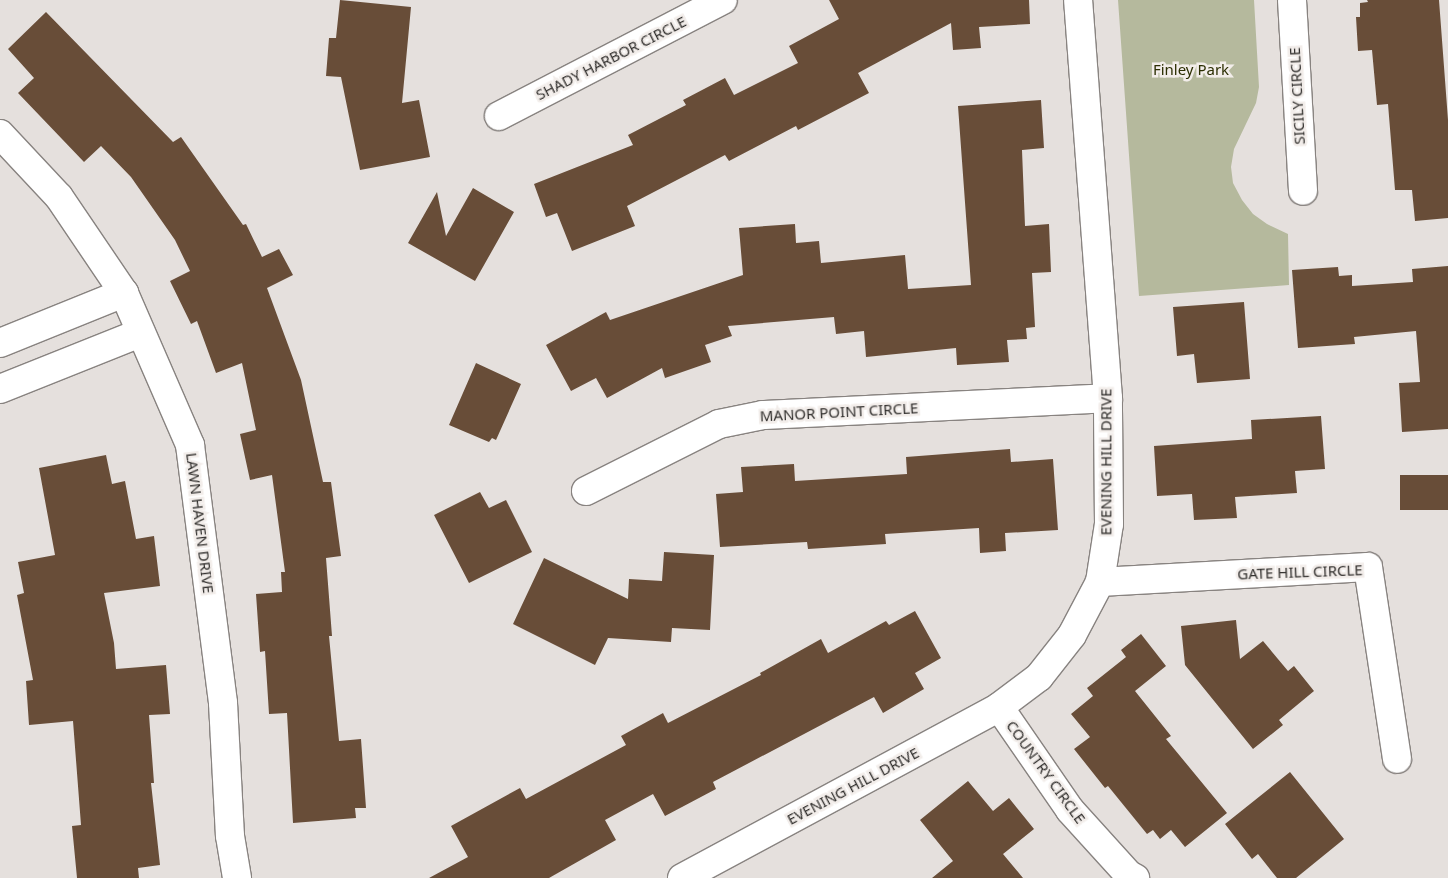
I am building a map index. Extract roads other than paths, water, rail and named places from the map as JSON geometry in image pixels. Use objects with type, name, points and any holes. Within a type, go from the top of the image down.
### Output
[{"type":"street","name":"SHADY HARBOR CIRCLE","points":[[499,116],[723,0]]},
{"type":"street","name":"EVENING HILL DRIVE","points":[[682,878],[999,707],[1039,677],[1072,635],[1100,582],[1109,524],[1108,398],[1078,0]]},
{"type":"street","name":"SICILY CIRCLE","points":[[1292,0],[1303,191]]},
{"type":"street","name":"LAWN HAVEN DRIVE","points":[[0,134],[59,197],[124,293],[190,445],[223,703],[230,836],[237,878]]},
{"type":"street","points":[[0,343],[124,293]]},
{"type":"street","points":[[0,389],[140,333]]},
{"type":"street","name":"MANOR POINT CIRCLE","points":[[586,491],[720,424],[763,415],[1108,398]]},
{"type":"street","name":"GATE HILL CIRCLE","points":[[1100,582],[1368,567],[1397,759]]},
{"type":"street","name":"COUNTRY CIRCLE","points":[[999,707],[1070,810],[1129,875],[1136,878]]},
{"type":"park label","name":"Finley Park","points":[[1191,70]]}]
